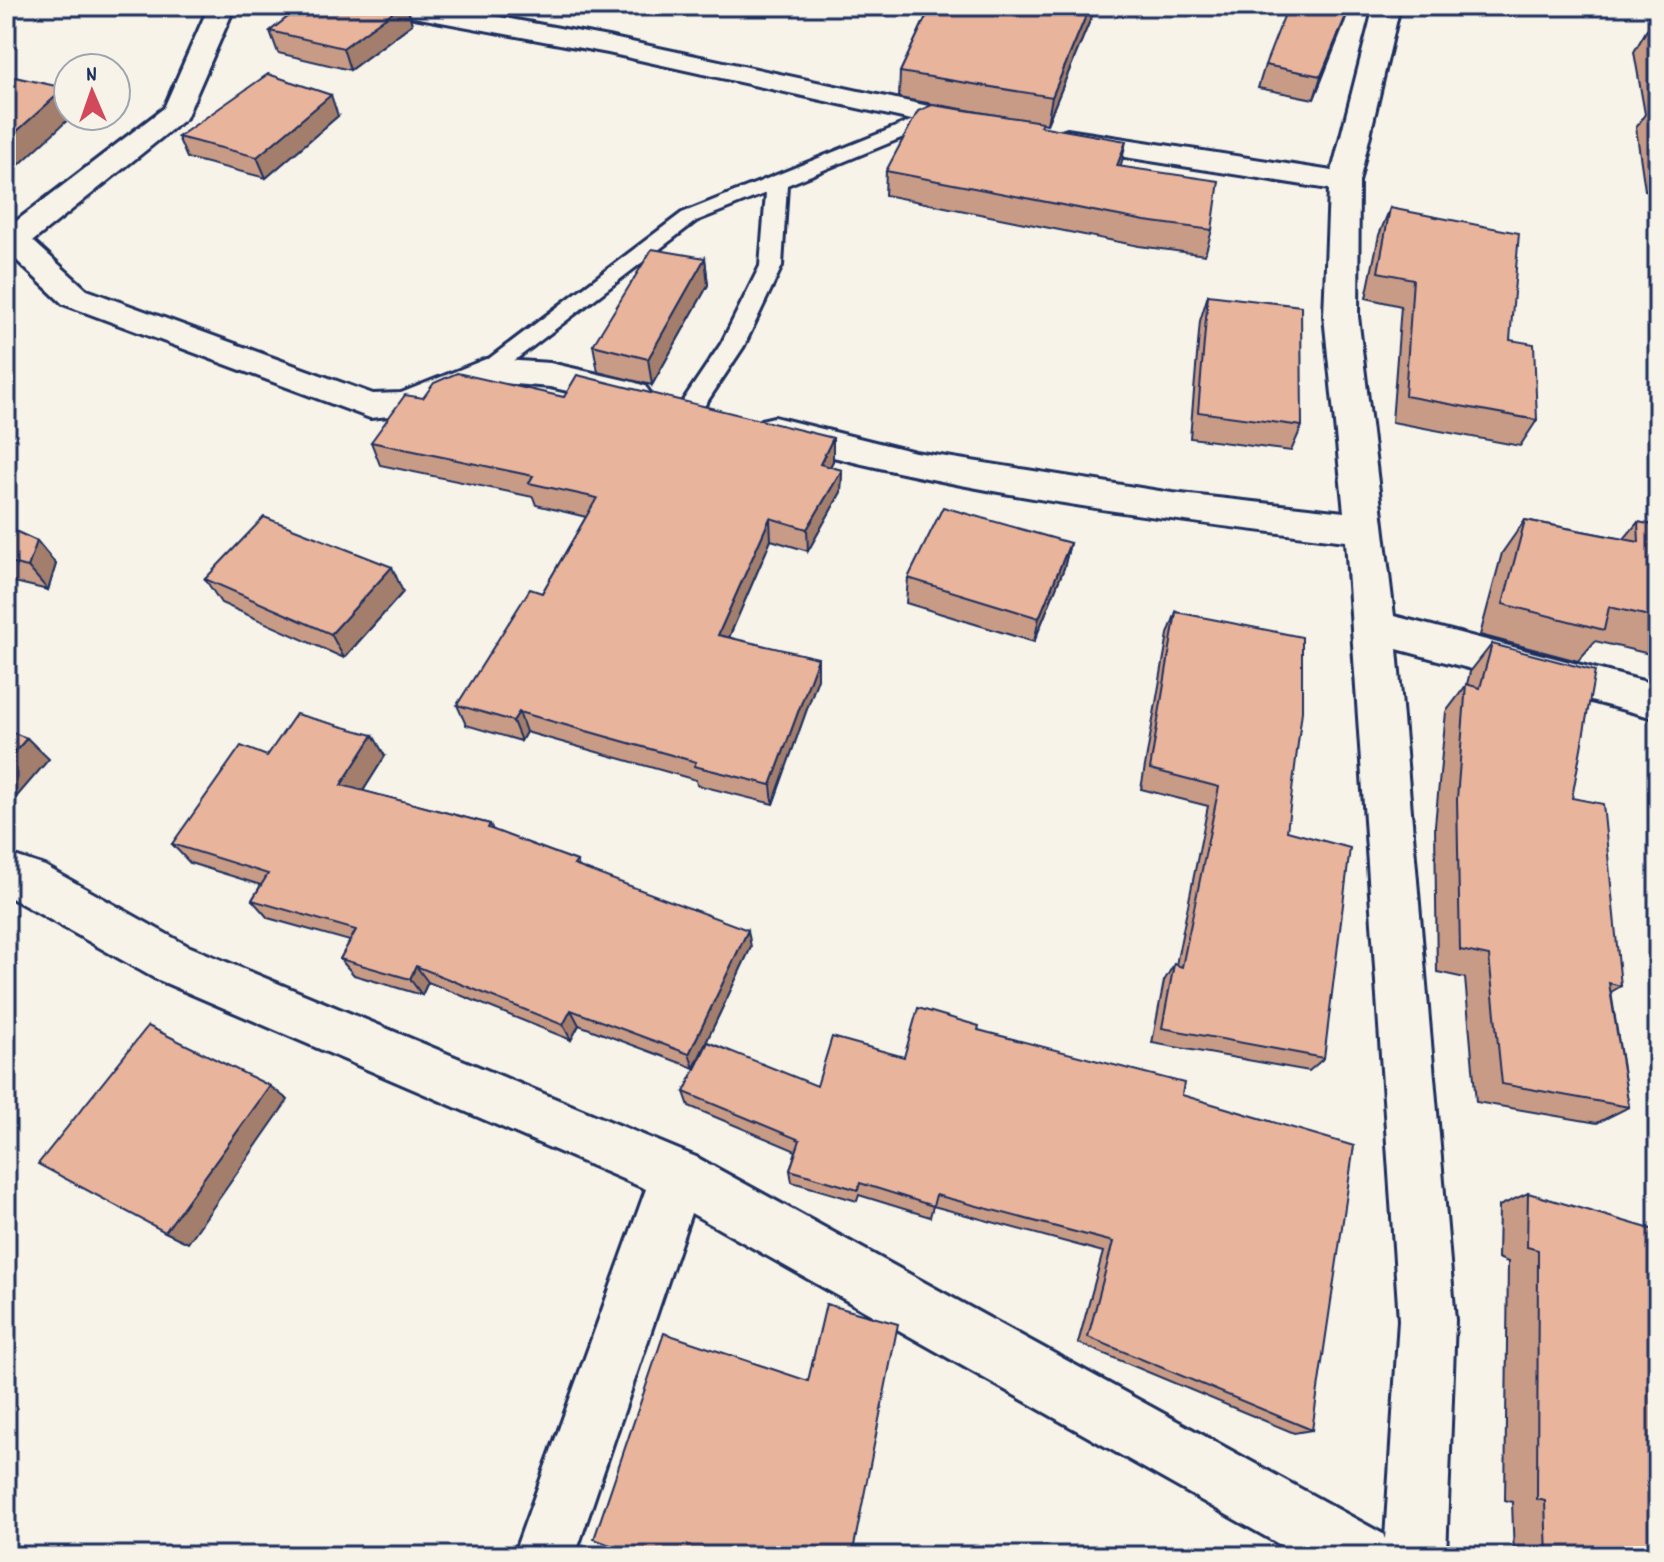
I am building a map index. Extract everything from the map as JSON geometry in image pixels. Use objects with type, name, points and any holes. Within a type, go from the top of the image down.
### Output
[{"type":"street","points":[[222,6],[176,112],[9,243],[75,297],[370,406],[406,405],[486,370],[550,375],[915,465],[1172,507],[1366,529]]},
{"type":"street","points":[[398,6],[608,45],[933,118],[1009,130]]},
{"type":"street","points":[[1387,6],[1344,182],[1341,316],[1375,627],[1427,1320],[1415,1556]]},
{"type":"street","points":[[1040,135],[1344,182]]},
{"type":"street","points":[[1375,627],[1658,702]]},
{"type":"street","points":[[6,874],[29,881],[171,962],[677,1176],[1361,1556]]},
{"type":"street","points":[[544,1556],[677,1176]]},
{"type":"lane","points":[[486,370],[689,217],[933,118]]},
{"type":"lane","points":[[715,414],[732,346],[771,266],[777,181]]},
{"type":"building","points":[[302,6],[401,6],[343,48],[270,31]]},
{"type":"building","points":[[931,6],[1090,6],[1052,97],[900,72]]},
{"type":"building","points":[[1288,6],[1350,6],[1321,76],[1265,65]]},
{"type":"building","points":[[1649,26],[1658,28],[1658,77]]},
{"type":"building","points":[[268,74],[331,95],[257,157],[178,137]]},
{"type":"building","points":[[6,75],[52,85],[52,100],[6,141]]},
{"type":"building","points":[[1651,102],[1658,103],[1658,143]]},
{"type":"building","points":[[932,105],[1042,122],[1040,126],[1126,141],[1117,166],[1219,181],[1212,230],[1145,221],[886,171],[918,111]]},
{"type":"building","points":[[1390,208],[1519,233],[1510,340],[1534,344],[1537,420],[1405,396],[1413,279],[1378,272]]},
{"type":"building","points":[[652,249],[705,258],[648,359],[593,345]]},
{"type":"building","points":[[1208,295],[1301,306],[1302,426],[1198,412]]},
{"type":"building","points":[[457,373],[564,397],[577,375],[833,438],[820,464],[842,470],[807,529],[770,518],[718,635],[818,658],[771,785],[694,766],[696,762],[519,712],[513,721],[457,705],[530,589],[542,593],[597,498],[529,483],[533,476],[371,442],[405,395],[423,398],[434,383]]},
{"type":"building","points":[[943,507],[1070,543],[1039,618],[908,578]]},
{"type":"building","points":[[264,517],[392,567],[331,634],[205,579]]},
{"type":"building","points":[[1525,520],[1639,542],[1638,522],[1658,526],[1658,618],[1609,607],[1604,630],[1503,604]]},
{"type":"building","points":[[6,527],[37,541],[28,567],[6,562]]},
{"type":"building","points":[[1176,612],[1302,637],[1302,711],[1287,831],[1350,848],[1324,1058],[1162,1028],[1174,964],[1182,967],[1219,787],[1150,769]]},
{"type":"building","points":[[1492,644],[1595,671],[1572,798],[1603,804],[1621,986],[1609,983],[1629,1107],[1502,1084],[1489,956],[1460,950],[1457,799],[1466,684],[1480,688]]},
{"type":"building","points":[[296,714],[373,735],[341,785],[490,824],[488,828],[577,861],[574,865],[748,930],[689,1054],[571,1010],[563,1025],[416,966],[410,979],[340,959],[356,930],[252,900],[268,874],[172,844],[241,746],[267,756]]},
{"type":"building","points":[[6,730],[27,738],[6,762]]},
{"type":"building","points":[[918,1008],[979,1026],[978,1030],[1184,1083],[1182,1095],[1354,1146],[1312,1430],[1088,1337],[1113,1242],[936,1195],[933,1206],[860,1183],[858,1190],[790,1170],[800,1140],[684,1092],[708,1042],[817,1086],[832,1037],[904,1057]]},
{"type":"building","points":[[148,1026],[270,1086],[165,1232],[38,1164]]},
{"type":"building","points":[[1528,1193],[1658,1231],[1658,1556],[1547,1556],[1545,1501],[1537,1499],[1538,1250],[1527,1247]]},
{"type":"building","points":[[826,1304],[898,1324],[852,1556],[640,1556],[594,1539],[664,1333],[808,1381]]}]
